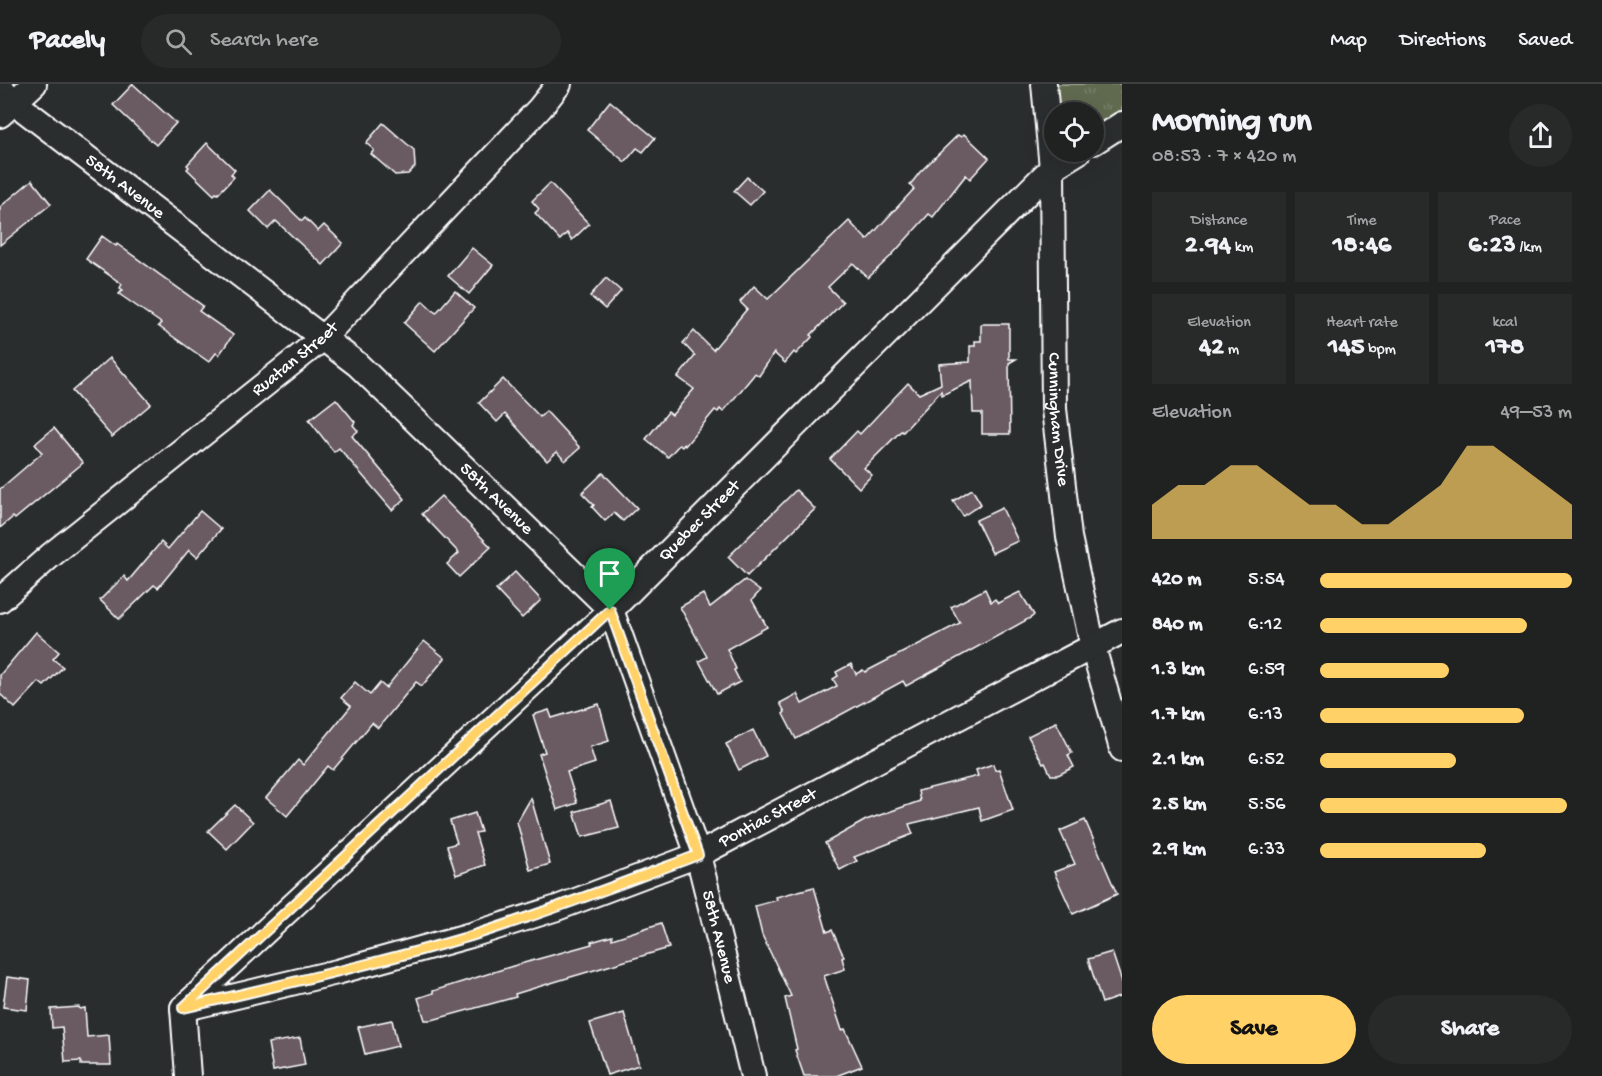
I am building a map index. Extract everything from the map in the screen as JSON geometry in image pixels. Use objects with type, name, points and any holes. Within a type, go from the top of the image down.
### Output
[{"type":"street","points":[[5,102],[34,84]]},
{"type":"street","name":"Ruatan Street","points":[[0,600],[50,556],[323,338],[540,108],[559,84]]},
{"type":"street","name":"Cunningham Drive","points":[[1044,84],[1052,168],[1054,409],[1069,537],[1093,647],[1122,749]]},
{"type":"street","name":"58th Avenue","points":[[5,102],[357,364],[610,610],[698,855],[753,1076]]},
{"type":"street","points":[[1104,136],[1122,124]]},
{"type":"street","name":"Quebec Street","points":[[183,1008],[610,610],[1052,168],[1062,162]]},
{"type":"street","name":"Pontiac Street","points":[[183,1008],[390,958],[471,935],[557,908],[698,855],[1122,631]]},
{"type":"street","points":[[183,1008],[188,1076]]},
{"type":"green space","points":[[1044,84],[1122,84],[1122,124],[1104,136],[1104,102],[1046,102]]},
{"type":"building","points":[[133,84],[176,123],[156,145],[113,105]]},
{"type":"building","points":[[610,101],[655,138],[643,152],[637,148],[625,162],[587,130]]},
{"type":"building","points":[[383,123],[414,150],[415,167],[408,174],[395,175],[371,154],[374,150],[366,143]]},
{"type":"building","points":[[964,134],[989,158],[970,179],[966,175],[933,217],[929,214],[868,278],[853,263],[828,287],[843,302],[796,354],[794,352],[785,363],[774,353],[759,376],[755,373],[723,412],[720,409],[718,412],[715,410],[685,446],[684,444],[682,447],[679,445],[668,457],[646,439],[668,412],[672,415],[694,389],[678,377],[695,356],[683,343],[694,331],[713,350],[747,309],[740,302],[754,286],[768,299],[849,221],[867,240],[914,189],[910,185],[920,172],[958,135],[961,137]]},
{"type":"building","points":[[207,143],[235,170],[231,174],[234,177],[218,194],[214,195],[187,169],[189,167],[187,165]]},
{"type":"building","points":[[747,177],[763,191],[750,205],[734,191]]},
{"type":"building","points":[[32,180],[51,204],[0,245],[0,207]]},
{"type":"building","points":[[550,183],[589,224],[572,240],[567,233],[560,240],[535,213],[539,209],[532,201]]},
{"type":"building","points":[[270,190],[302,221],[305,218],[318,231],[324,225],[343,243],[323,265],[276,221],[268,229],[250,211]]},
{"type":"building","points":[[102,236],[116,246],[117,244],[203,306],[199,311],[233,335],[219,355],[216,353],[209,362],[158,326],[161,323],[119,294],[123,290],[120,288],[122,284],[86,259]]},
{"type":"building","points":[[472,248],[493,265],[469,294],[448,276]]},
{"type":"building","points":[[606,278],[621,291],[605,309],[590,296]]},
{"type":"building","points":[[455,291],[474,308],[435,351],[404,323],[423,301],[436,313]]},
{"type":"building","points":[[981,324],[1009,324],[1009,359],[1016,359],[1009,363],[1010,434],[982,434],[982,413],[973,413],[972,381],[942,395],[941,391],[903,432],[901,431],[864,468],[872,475],[859,488],[830,459],[857,431],[860,434],[908,383],[919,394],[941,384],[939,364],[970,362],[970,346],[975,346],[975,341],[981,341]]},
{"type":"building","points":[[110,358],[151,404],[112,437],[72,391]]},
{"type":"building","points":[[503,379],[540,417],[546,411],[580,448],[565,461],[557,452],[547,461],[505,414],[497,422],[479,403]]},
{"type":"building","points":[[336,399],[355,422],[353,425],[358,431],[352,436],[405,499],[392,510],[339,448],[334,452],[309,420]]},
{"type":"building","points":[[54,428],[83,463],[15,519],[13,517],[0,528],[0,489],[42,453],[35,444]]},
{"type":"building","points":[[603,473],[637,508],[623,521],[614,513],[605,521],[582,493]]},
{"type":"building","points":[[972,489],[981,504],[963,516],[953,501]]},
{"type":"building","points":[[796,490],[815,509],[747,576],[728,557]]},
{"type":"building","points":[[441,496],[491,547],[459,577],[447,564],[459,553],[422,514]]},
{"type":"building","points":[[1002,508],[1018,541],[992,553],[976,520]]},
{"type":"building","points":[[200,511],[221,529],[197,557],[189,550],[158,588],[154,585],[119,619],[100,600],[124,576],[128,581],[161,542],[168,549]]},
{"type":"building","points":[[515,572],[541,600],[522,618],[496,590]]},
{"type":"building","points":[[745,580],[760,591],[752,600],[767,627],[727,649],[740,682],[717,694],[699,661],[707,657],[680,607],[703,594],[710,607]]},
{"type":"building","points":[[985,589],[991,602],[995,599],[998,603],[1020,592],[1034,615],[906,686],[903,681],[796,739],[780,703],[797,694],[802,704],[837,686],[833,679],[838,676],[836,672],[851,664],[856,674],[863,670],[865,672],[960,623],[951,607]]},
{"type":"building","points":[[36,632],[59,652],[53,659],[63,667],[44,686],[39,682],[15,708],[0,694],[0,675]]},
{"type":"building","points":[[424,641],[445,658],[422,686],[416,682],[378,728],[372,723],[333,770],[328,766],[287,816],[266,798],[298,760],[303,765],[351,706],[341,698],[355,682],[370,695],[380,683],[386,688]]},
{"type":"building","points":[[599,704],[609,741],[590,747],[595,763],[567,772],[577,803],[557,810],[539,754],[545,752],[533,715],[549,710],[552,718]]},
{"type":"building","points":[[1056,722],[1072,753],[1068,755],[1074,767],[1058,775],[1051,775],[1028,736]]},
{"type":"building","points":[[753,730],[766,756],[739,770],[726,744]]},
{"type":"building","points":[[993,764],[995,770],[999,769],[1013,810],[982,821],[979,807],[909,824],[913,834],[854,857],[857,861],[840,870],[825,843],[866,820],[920,801],[918,791],[978,776],[976,770]]},
{"type":"building","points":[[531,798],[550,864],[530,870],[517,822]]},
{"type":"building","points":[[611,801],[619,828],[582,837],[574,812]]},
{"type":"building","points":[[235,805],[253,822],[227,849],[208,831]]},
{"type":"building","points":[[475,813],[481,832],[475,833],[485,865],[456,875],[447,846],[457,843],[450,821]]},
{"type":"building","points":[[1085,820],[1117,894],[1073,914],[1054,872],[1075,864],[1060,831]]},
{"type":"building","points":[[814,887],[827,932],[832,930],[844,957],[842,958],[845,969],[824,976],[842,1030],[845,1029],[862,1066],[836,1076],[804,1076],[795,1050],[797,1049],[785,998],[791,996],[762,935],[755,906],[777,900],[776,897]]},
{"type":"building","points":[[661,923],[669,948],[515,994],[516,997],[425,1020],[418,998],[433,993],[433,991]]},
{"type":"building","points":[[1112,952],[1122,982],[1122,996],[1102,1003],[1088,959]]},
{"type":"building","points":[[7,977],[30,980],[27,1010],[3,1007]]},
{"type":"building","points":[[79,1007],[80,1009],[85,1008],[87,1037],[109,1035],[111,1065],[81,1065],[81,1061],[65,1062],[62,1027],[52,1028],[51,1009]]},
{"type":"building","points":[[624,1013],[639,1065],[607,1075],[590,1023]]},
{"type":"building","points":[[392,1020],[398,1046],[365,1054],[358,1027]]},
{"type":"building","points":[[300,1038],[305,1065],[273,1071],[268,1043]]},
{"type":"route","points":[[610,610],[698,855],[557,908],[401,956],[183,1008],[489,724],[610,610]]}]
